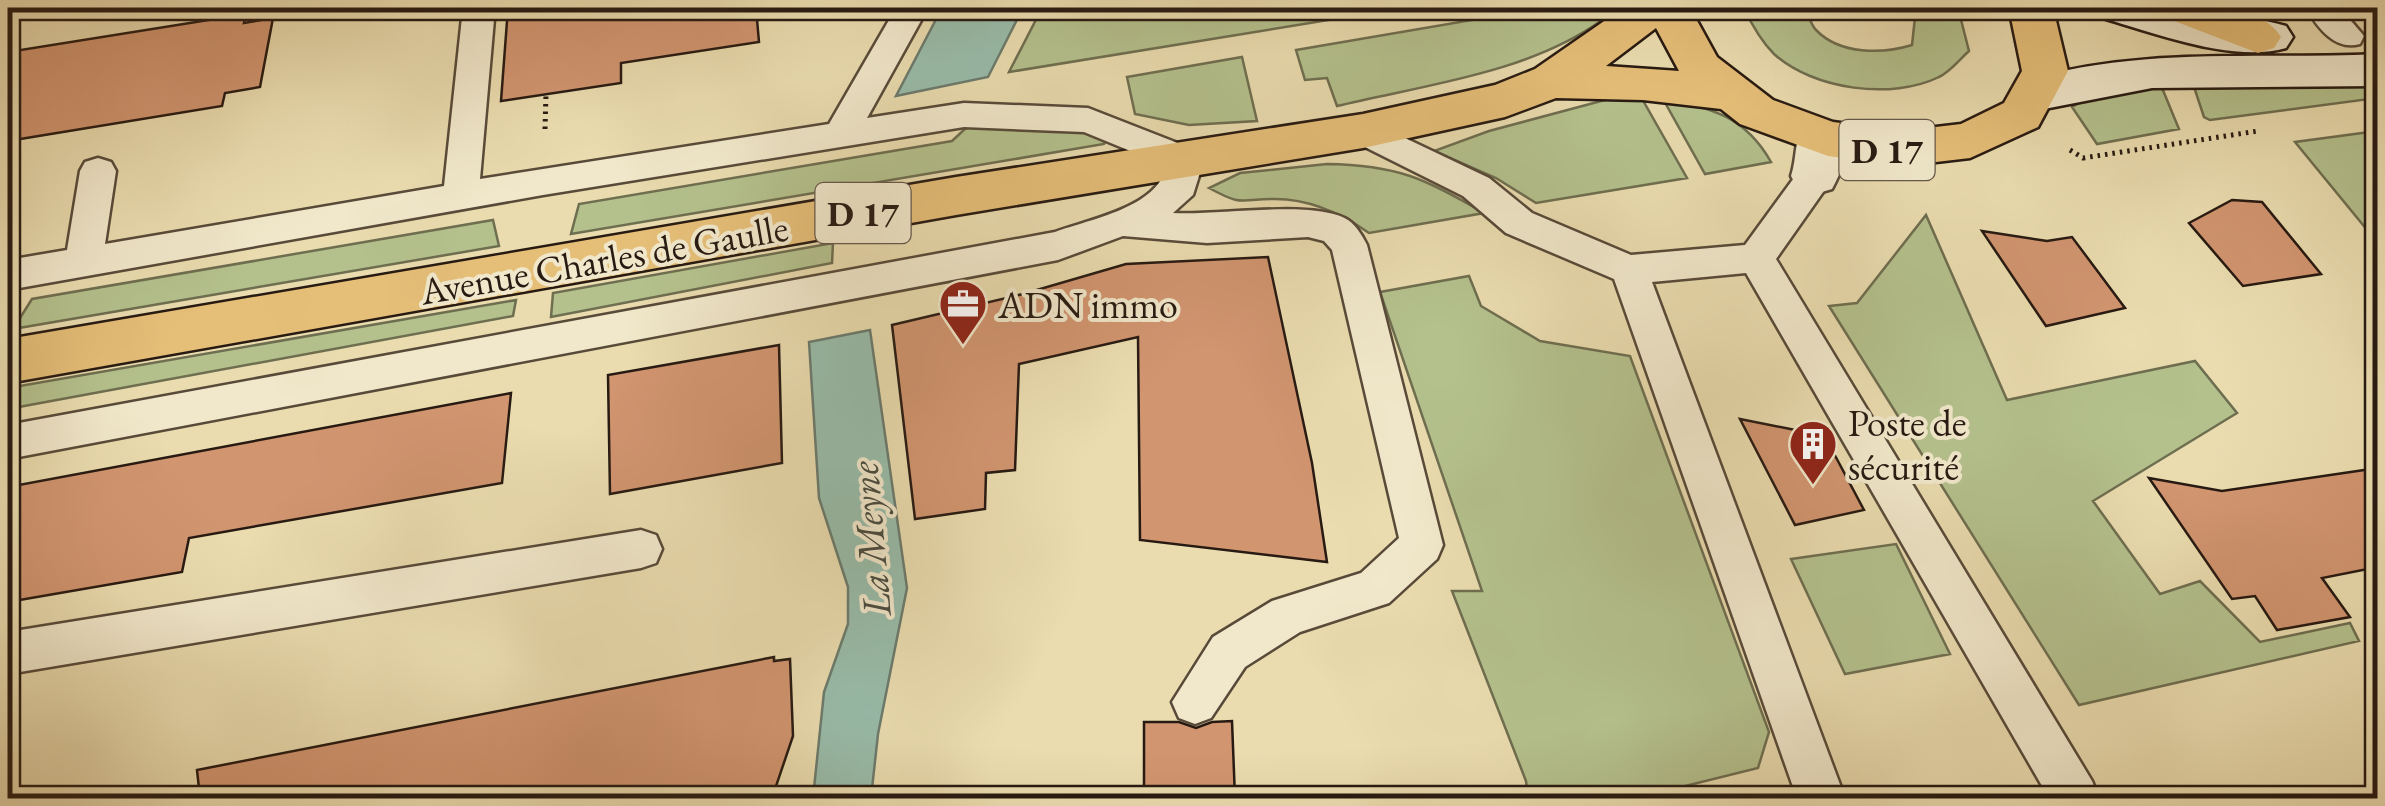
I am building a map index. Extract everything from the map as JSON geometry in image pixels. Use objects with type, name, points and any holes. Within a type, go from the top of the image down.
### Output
[{"type":"main road","name":"Avenue Charles de Gaulle","points":[[8,361],[956,196],[1363,131],[1505,100],[1551,81],[1615,39],[1651,8]]},
{"type":"main road","name":"D 17","points":[[1668,8],[1673,28],[1694,62],[1728,93],[1771,119],[1818,157],[1955,146],[1992,134],[2019,118],[2039,93]]},
{"type":"main road","points":[[2032,8],[2045,34],[2048,64],[2039,93],[2119,75],[2172,70],[2336,73],[2356,36],[2258,37],[2190,28],[2122,8]]},
{"type":"main road","points":[[2185,8],[2258,37]]},
{"type":"main road","name":"Avenue Charles de Gaulle","points":[[1551,81],[1643,84],[1728,93]]},
{"type":"lane","points":[[461,196],[479,8]]},
{"type":"lane","points":[[839,136],[912,8]]},
{"type":"lane","points":[[8,275],[461,196],[964,115],[1088,120],[1186,160],[1180,186],[1150,212],[1058,246],[830,292],[8,442]]},
{"type":"lane","points":[[1363,131],[1476,187],[1520,222],[1629,270],[1756,258]]},
{"type":"lane","points":[[1756,258],[1818,157]]},
{"type":"lane","points":[[84,261],[98,170]]},
{"type":"lane","points":[[1122,223],[1207,230],[1308,223],[1336,230],[1349,245],[1422,545],[1374,589],[1288,615],[1229,652],[1195,702]]},
{"type":"lane","points":[[1756,258],[2074,798]]},
{"type":"lane","points":[[1629,270],[1822,798]]},
{"type":"lane","points":[[8,653],[641,549]]},
{"type":"path","points":[[8,13],[18,8]]},
{"type":"path","points":[[2082,158],[2200,140]]},
{"type":"green space","points":[[1042,8],[1402,8],[1009,72]]},
{"type":"green space","points":[[1542,8],[1602,20],[1542,53],[1509,65],[1337,106],[1327,78],[1305,80],[1296,50]]},
{"type":"green space","points":[[1744,8],[1805,8],[1814,28],[1826,38],[1849,48],[1875,51],[1912,45],[1916,8],[1958,8],[1969,51],[1943,75],[1920,84],[1854,88],[1810,76],[1774,54]]},
{"type":"green space","points":[[1242,57],[1257,121],[1189,125],[1135,114],[1127,77]]},
{"type":"green space","points":[[2160,83],[2179,129],[2097,144],[2072,107],[2092,95]]},
{"type":"green space","points":[[2377,83],[2377,98],[2210,120],[2204,117],[2193,84]]},
{"type":"green space","points":[[1616,97],[1641,97],[1687,178],[1536,203],[1496,178],[1434,151],[1489,131]]},
{"type":"green space","points":[[1663,99],[1712,111],[1738,124],[1771,162],[1705,174]]},
{"type":"green space","points":[[1066,126],[1107,135],[1104,144],[571,234],[579,204],[952,141],[967,127]]},
{"type":"green space","points":[[2378,131],[2377,242],[2295,142]]},
{"type":"green space","points":[[1327,164],[1372,167],[1409,176],[1484,213],[1369,233],[1313,205],[1275,199],[1242,201],[1209,188],[1240,173]]},
{"type":"green space","points":[[1926,215],[2007,400],[2195,361],[2237,413],[2093,501],[2160,594],[2200,581],[2260,642],[2350,623],[2359,641],[2079,705],[1829,306],[1857,303]]},
{"type":"green space","points":[[493,220],[499,246],[13,329],[32,299]]},
{"type":"green space","points":[[833,243],[832,263],[551,317],[553,293]]},
{"type":"green space","points":[[1469,276],[1481,306],[1540,341],[1630,356],[1769,732],[1758,768],[1637,798],[1528,798],[1526,781],[1452,591],[1482,591],[1380,292]]},
{"type":"green space","points":[[516,300],[513,316],[8,409],[8,388]]},
{"type":"green space","points":[[1896,544],[1950,654],[1845,674],[1791,559]]},
{"type":"water","points":[[942,8],[1023,8],[988,77],[896,96]]},
{"type":"water","name":"La Meyne","points":[[870,330],[907,588],[878,734],[871,798],[813,798],[824,692],[848,624],[848,587],[819,498],[809,342]]},
{"type":"building","points":[[508,8],[756,8],[759,42],[621,63],[621,83],[501,101]]},
{"type":"building","points":[[246,14],[244,23],[273,18],[260,87],[225,93],[222,106],[8,141],[8,52]]},
{"type":"building","points":[[2232,200],[2262,202],[2321,274],[2243,286],[2189,223]]},
{"type":"building","points":[[1982,231],[2047,241],[2072,237],[2125,308],[2046,326]]},
{"type":"building","points":[[1268,257],[1312,463],[1327,562],[1140,540],[1138,337],[1019,364],[1015,470],[986,473],[985,509],[915,519],[892,325],[1023,294],[1126,264]]},
{"type":"building","points":[[779,345],[782,463],[610,494],[608,375]]},
{"type":"building","points":[[511,393],[502,483],[189,538],[182,572],[8,602],[8,487]]},
{"type":"building","name":"Poste de sécurité","points":[[1740,419],[1815,434],[1831,448],[1864,510],[1795,525]]},
{"type":"building","points":[[2378,468],[2378,567],[2322,578],[2350,617],[2277,630],[2255,596],[2232,599],[2149,478],[2222,491]]},
{"type":"building","points":[[774,657],[774,661],[790,659],[793,736],[772,798],[200,798],[197,770]]},
{"type":"building","points":[[1232,721],[1235,798],[1144,798],[1144,722],[1179,722],[1196,728]]},
{"type":"place","name":"ADN immo","points":[[963,346]]},
{"type":"place","name":"Poste de sécurité","points":[[1813,486]]}]
